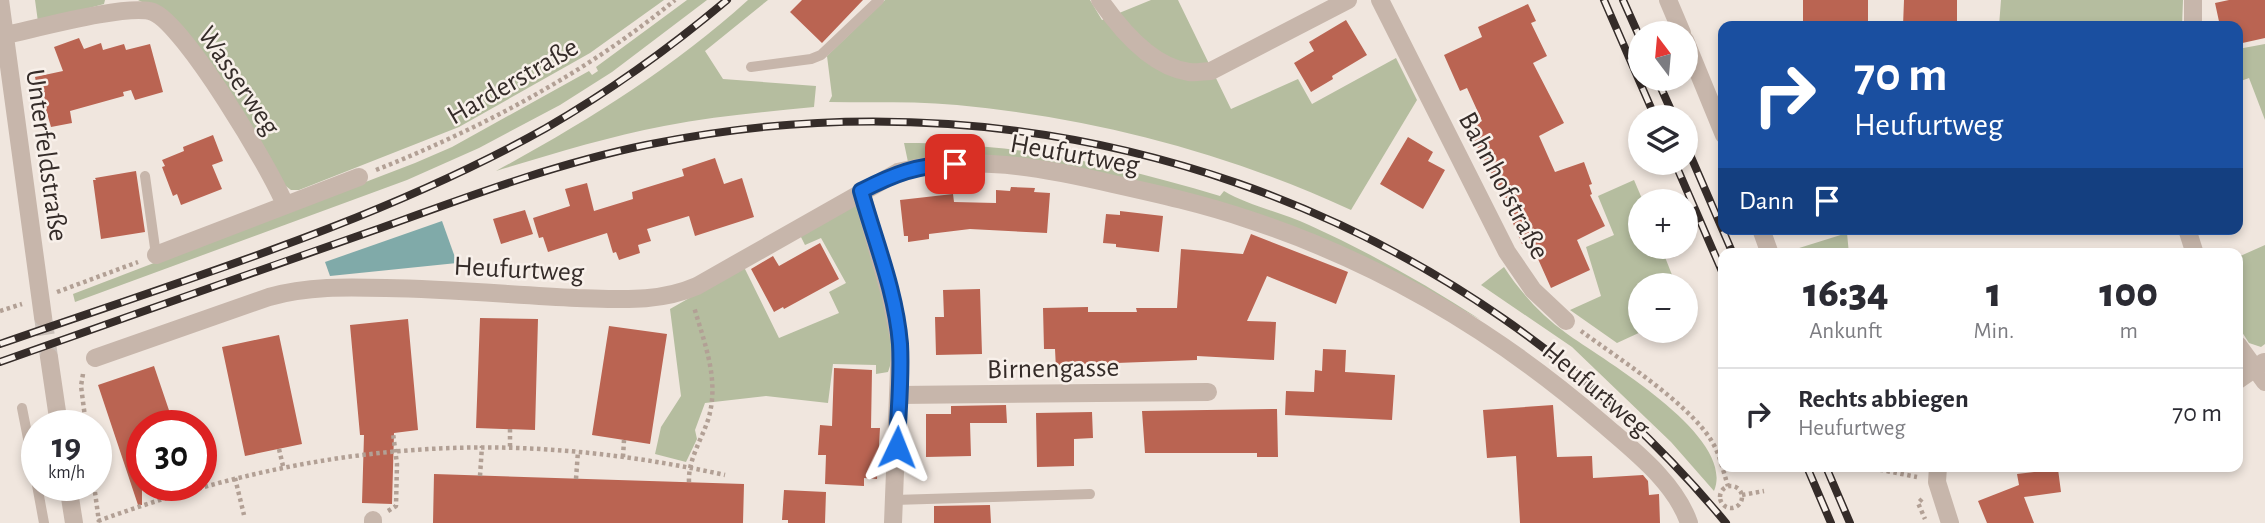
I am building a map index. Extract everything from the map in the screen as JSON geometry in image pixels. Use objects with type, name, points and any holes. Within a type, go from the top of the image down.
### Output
[{"type":"street","name":"Unterfeldstraße","points":[[0,0],[43,317]]},
{"type":"street","points":[[1100,0],[1112,18],[1137,43],[1165,64],[1188,72],[1211,71],[1220,67],[1348,0]]},
{"type":"street","name":"Bahnhofstraße","points":[[1380,0],[1507,252],[1533,290],[1566,321]]},
{"type":"street","points":[[1668,0],[1677,21]]},
{"type":"street","points":[[2193,0],[2193,21]]},
{"type":"street","name":"Wasserweg","points":[[6,35],[113,13],[135,10],[154,12],[168,23],[189,47],[243,127],[277,185],[285,205]]},
{"type":"street","points":[[1698,72],[1718,120]]},
{"type":"street","name":"Heufurtweg","points":[[95,358],[270,297],[297,291],[414,288],[643,300],[688,290],[898,172],[915,167],[955,164],[1011,166],[1078,176],[1231,214],[1310,242],[1409,289],[1499,342],[1561,389],[1625,443],[1674,494],[1689,523]]},
{"type":"street","points":[[156,255],[359,177]]},
{"type":"street","points":[[861,191],[887,279],[898,330],[900,363],[893,523]]},
{"type":"street","points":[[2243,350],[2262,371],[2243,378]]},
{"type":"street","points":[[49,356],[57,410]]},
{"type":"street","name":"Birnengasse","points":[[899,395],[1208,392]]},
{"type":"street","points":[[1938,472],[1937,482],[1950,523]]},
{"type":"street","points":[[71,501],[74,523]]},
{"type":"lane","points":[[751,67],[811,60],[821,55],[879,0]]},
{"type":"lane","points":[[145,176],[156,255]]},
{"type":"lane","points":[[894,500],[1090,494]]},
{"type":"lane","points":[[40,501],[44,523]]},
{"type":"path","name":"Harderstraße","points":[[359,177],[449,141],[484,123],[621,41],[675,0]]},
{"type":"path","points":[[65,289],[156,255]]},
{"type":"path","points":[[688,290],[713,376],[714,393],[703,436],[688,467],[689,482]]},
{"type":"path","points":[[0,311],[14,307]]},
{"type":"path","points":[[1566,321],[1655,386],[1698,423],[1713,442],[1718,457]]},
{"type":"path","points":[[84,410],[81,380],[88,364],[95,358]]},
{"type":"path","points":[[510,429],[510,447]]},
{"type":"path","points":[[373,521],[396,506],[393,433]]},
{"type":"path","points":[[624,440],[624,457]]},
{"type":"path","points":[[217,483],[283,466],[347,455],[482,446],[578,451],[725,475]]},
{"type":"path","points":[[480,476],[482,446]]},
{"type":"path","points":[[279,449],[283,466]]},
{"type":"path","points":[[576,479],[578,451]]},
{"type":"path","points":[[1723,472],[1728,486]]},
{"type":"path","points":[[1892,472],[1913,476]]},
{"type":"path","points":[[235,478],[244,515]]},
{"type":"path","points":[[1728,486],[1735,487],[1742,495],[1741,503],[1735,508],[1723,505],[1720,494],[1728,486]]},
{"type":"path","points":[[1742,495],[1764,491]]},
{"type":"path","points":[[96,501],[99,522],[158,501]]},
{"type":"green space","points":[[35,0],[105,0],[104,4],[38,22]]},
{"type":"green space","points":[[138,0],[664,0],[590,53],[459,127],[299,190],[291,190],[283,184],[152,7]]},
{"type":"green space","points":[[687,0],[707,0],[612,72],[560,105],[479,148],[407,180],[75,302],[73,294],[452,147],[589,71],[592,75],[598,71],[596,67]]},
{"type":"green space","points":[[748,0],[768,0],[705,51],[723,79],[816,86],[814,107],[664,126],[496,171],[563,133],[659,72]]},
{"type":"green space","points":[[885,0],[1090,0],[1102,20],[1151,0],[1178,0],[1231,109],[1298,79],[1312,104],[1396,58],[1417,100],[1351,210],[1256,171],[1109,129],[957,105],[829,102],[832,96],[827,56]]},
{"type":"green space","points":[[2001,0],[2183,0],[2182,21],[1999,21]]},
{"type":"green space","points":[[2265,44],[2265,120],[2249,78],[2243,80],[2243,48]]},
{"type":"green space","points":[[904,143],[1026,151],[1142,174],[1220,196],[1224,191],[1353,246],[1418,281],[1481,320],[1387,269],[1175,191],[908,162]]},
{"type":"green space","points":[[1634,180],[1638,189],[1628,189],[1628,259],[1666,259],[1671,273],[1628,273],[1628,338],[1617,343],[1570,310],[1601,296],[1586,247],[1614,235],[1598,196]]},
{"type":"green space","points":[[855,202],[888,312],[892,356],[888,372],[876,374],[876,365],[833,364],[828,403],[766,396],[705,403],[695,430],[697,439],[686,462],[655,454],[661,427],[681,396],[670,309],[744,267],[779,338],[839,313],[829,292],[846,283],[821,238],[805,245],[799,233]]},
{"type":"green space","points":[[1841,235],[1847,235],[1848,248],[1799,248]]},
{"type":"green space","points":[[2265,245],[2265,344],[2261,347],[2249,343],[2243,334],[2243,255]]},
{"type":"green space","points":[[1504,267],[1524,295],[1548,319],[1663,401],[1687,424],[1706,447],[1716,470],[1714,491],[1671,442],[1572,347],[1481,285]]},
{"type":"water","points":[[442,221],[457,263],[330,276],[325,262]]},
{"type":"building","points":[[802,0],[863,0],[822,43],[790,12]]},
{"type":"building","points":[[1803,0],[1868,0],[1868,21],[1803,21]]},
{"type":"building","points":[[1904,0],[1957,0],[1957,21],[1903,21]]},
{"type":"building","points":[[2229,0],[2265,0],[2265,38],[2243,43],[2243,21],[2219,21],[2215,3]]},
{"type":"building","points":[[1528,4],[1536,21],[1531,23],[1547,56],[1533,63],[1564,123],[1539,136],[1555,172],[1584,162],[1592,184],[1589,185],[1590,195],[1605,226],[1577,240],[1590,270],[1551,288],[1530,241],[1522,244],[1505,205],[1509,208],[1468,129],[1482,121],[1467,88],[1460,91],[1444,55],[1482,37],[1478,27]]},
{"type":"building","points":[[1346,20],[1367,55],[1311,92],[1294,63],[1314,51],[1309,42]]},
{"type":"building","points":[[79,38],[84,49],[101,43],[103,50],[124,44],[126,50],[150,44],[163,92],[135,100],[131,90],[123,92],[124,96],[70,111],[72,123],[51,127],[35,77],[63,71],[54,47]]},
{"type":"building","points":[[213,135],[223,161],[212,165],[222,189],[181,205],[177,194],[173,196],[162,160],[184,151],[183,147]]},
{"type":"building","points":[[1408,137],[1433,152],[1428,161],[1445,170],[1423,209],[1380,184]]},
{"type":"building","points":[[715,158],[724,184],[742,178],[754,217],[695,236],[689,216],[647,229],[651,241],[638,245],[640,253],[619,260],[616,252],[613,253],[607,233],[548,252],[543,237],[539,238],[533,218],[570,206],[565,189],[587,183],[594,211],[633,199],[632,192],[684,176],[682,169]]},
{"type":"building","points":[[136,171],[145,232],[101,239],[93,180]]},
{"type":"building","points":[[1011,187],[1035,188],[1034,192],[1050,193],[1047,233],[970,229],[929,234],[929,239],[908,242],[908,236],[904,236],[900,200],[953,194],[954,202],[996,203],[996,190],[1010,191]]},
{"type":"building","points":[[525,210],[533,234],[501,244],[493,219]]},
{"type":"building","points":[[1120,211],[1163,216],[1159,252],[1103,243],[1106,214],[1120,215]]},
{"type":"building","points":[[1251,234],[1348,272],[1336,304],[1267,276],[1247,321],[1276,322],[1274,360],[1197,356],[1197,360],[1089,364],[1089,368],[1056,369],[1055,349],[1044,349],[1043,308],[1088,307],[1088,312],[1137,312],[1136,308],[1177,308],[1181,249],[1243,254]]},
{"type":"building","points":[[820,243],[839,279],[774,312],[751,269],[773,256],[779,266]]},
{"type":"building","points":[[980,289],[982,354],[936,355],[935,317],[944,317],[943,290]]},
{"type":"building","points":[[480,318],[538,319],[535,430],[476,428]]},
{"type":"building","points":[[408,319],[418,430],[394,433],[392,504],[362,503],[364,435],[360,435],[350,325]]},
{"type":"building","points":[[609,326],[667,334],[650,444],[592,435]]},
{"type":"building","points":[[279,335],[302,444],[245,456],[222,347]]},
{"type":"building","points":[[1323,349],[1346,350],[1345,372],[1395,375],[1392,420],[1285,415],[1286,391],[1314,392],[1315,370],[1322,371]]},
{"type":"building","points":[[154,366],[169,410],[126,410],[126,469],[112,427],[112,410],[106,410],[98,385]]},
{"type":"building","points":[[834,368],[872,370],[871,428],[880,428],[877,479],[864,478],[864,486],[825,484],[826,455],[818,455],[820,425],[832,426]]},
{"type":"building","points":[[1006,405],[1007,423],[970,423],[971,456],[926,457],[926,414],[951,414],[951,406]]},
{"type":"building","points":[[1553,405],[1557,457],[1592,456],[1593,478],[1643,475],[1648,481],[1649,495],[1659,494],[1660,523],[1520,523],[1516,456],[1487,458],[1483,410]]},
{"type":"building","points":[[1277,409],[1278,457],[1257,457],[1257,453],[1145,453],[1142,411]]},
{"type":"building","points":[[1092,412],[1093,438],[1074,439],[1074,466],[1037,467],[1036,413]]},
{"type":"building","points":[[2058,472],[2061,492],[2024,497],[2034,523],[1987,523],[1978,501],[2019,485],[2017,474]]},
{"type":"building","points":[[434,474],[744,484],[743,523],[433,523]]},
{"type":"building","points":[[784,490],[826,492],[825,523],[788,523],[788,520],[782,520]]},
{"type":"building","points":[[990,505],[991,523],[934,523],[934,506]]},
{"type":"tunnel","points":[[43,317],[49,357]]},
{"type":"railway","points":[[0,344],[278,248],[416,193],[482,162],[546,128],[616,84],[662,52],[727,0]]},
{"type":"railway","points":[[1604,0],[1650,105]]},
{"type":"railway","points":[[1623,0],[1632,21]]},
{"type":"railway","points":[[1662,91],[1669,105]]},
{"type":"railway","points":[[0,362],[476,194],[612,153],[646,145],[798,124],[948,124],[1096,144],[1239,184],[1375,242],[1503,318],[1621,412],[1726,523]]},
{"type":"railway","points":[[1698,173],[1718,219]]},
{"type":"railway","points":[[1680,175],[1718,262]]},
{"type":"railway","points":[[1725,235],[1730,248]]},
{"type":"railway","points":[[1809,472],[1831,523]]},
{"type":"railway","points":[[1828,472],[1850,523]]},
{"type":"route","points":[[897,447],[900,344],[887,279],[861,191],[898,172],[915,167],[955,164]]}]
